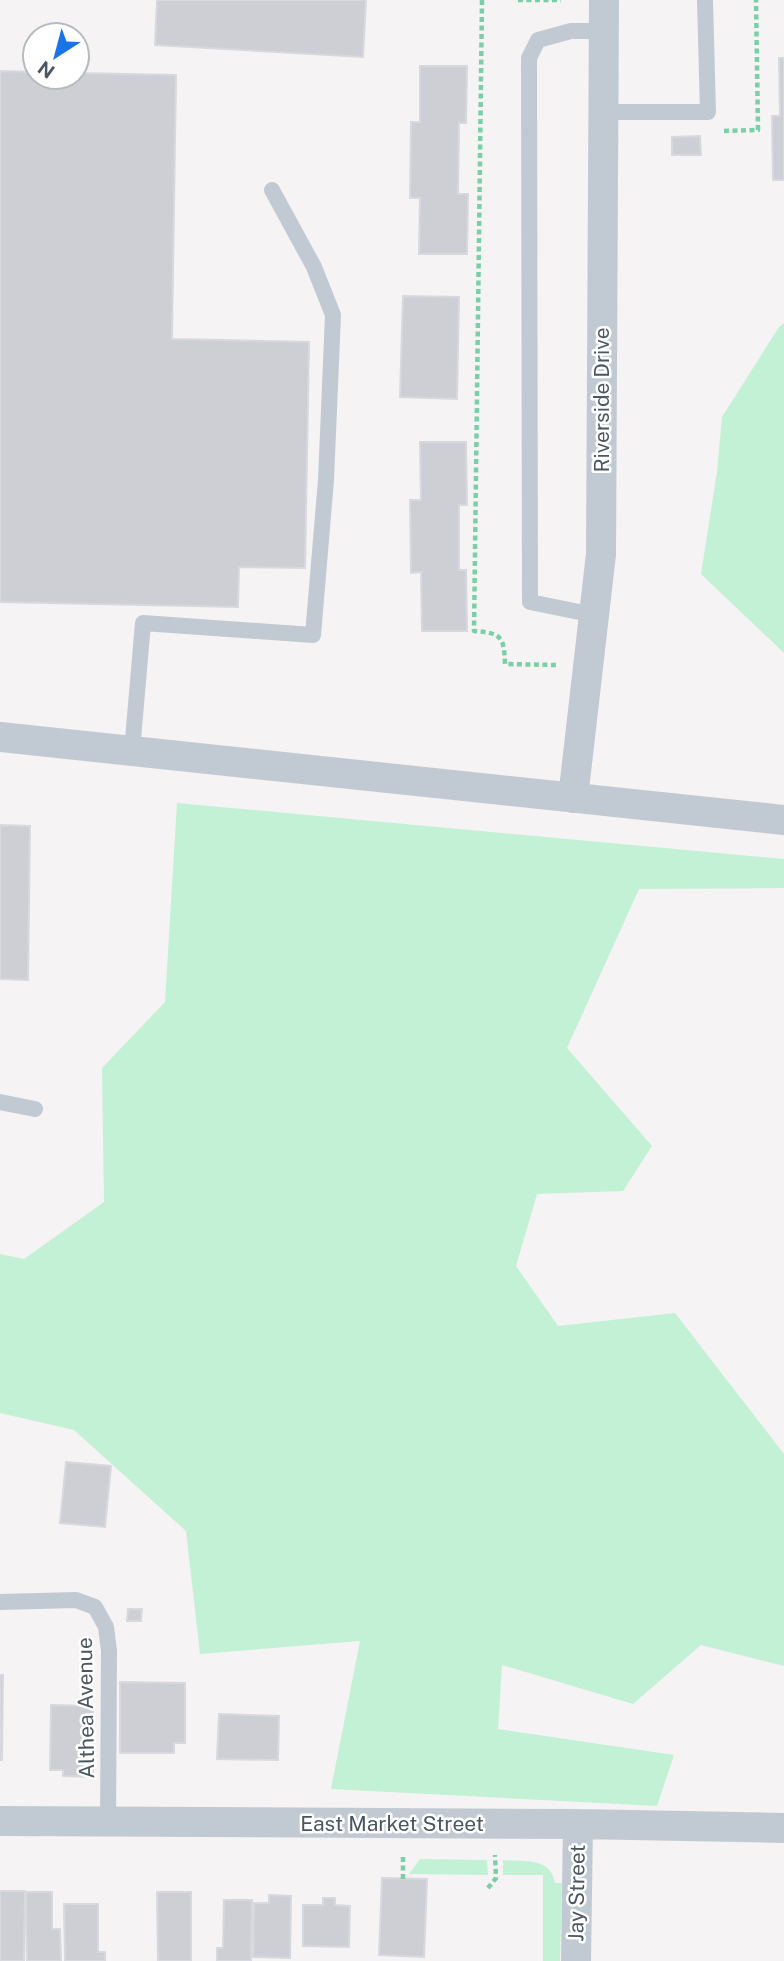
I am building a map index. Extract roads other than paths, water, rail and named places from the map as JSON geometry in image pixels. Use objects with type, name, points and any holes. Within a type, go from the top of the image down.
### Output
[{"type":"street","name":"Riverside Drive","points":[[573,798],[601,554],[604,0]]},
{"type":"street","points":[[0,737],[784,820]]},
{"type":"street","name":"East Market Street","points":[[0,1821],[108,1824],[578,1824],[784,1828]]},
{"type":"street","name":"Jay Street","points":[[576,1961],[578,1824]]},
{"type":"lane","points":[[603,112],[708,112],[705,0]]},
{"type":"lane","points":[[594,615],[530,602],[528,58],[538,40],[571,31],[603,31]]},
{"type":"lane","points":[[132,751],[143,623],[313,635],[326,480],[333,315],[314,267],[272,190]]},
{"type":"lane","points":[[0,1102],[35,1109]]},
{"type":"lane","name":"Althea Avenue","points":[[0,1602],[76,1600],[95,1607],[106,1628],[109,1651],[108,1824]]}]
